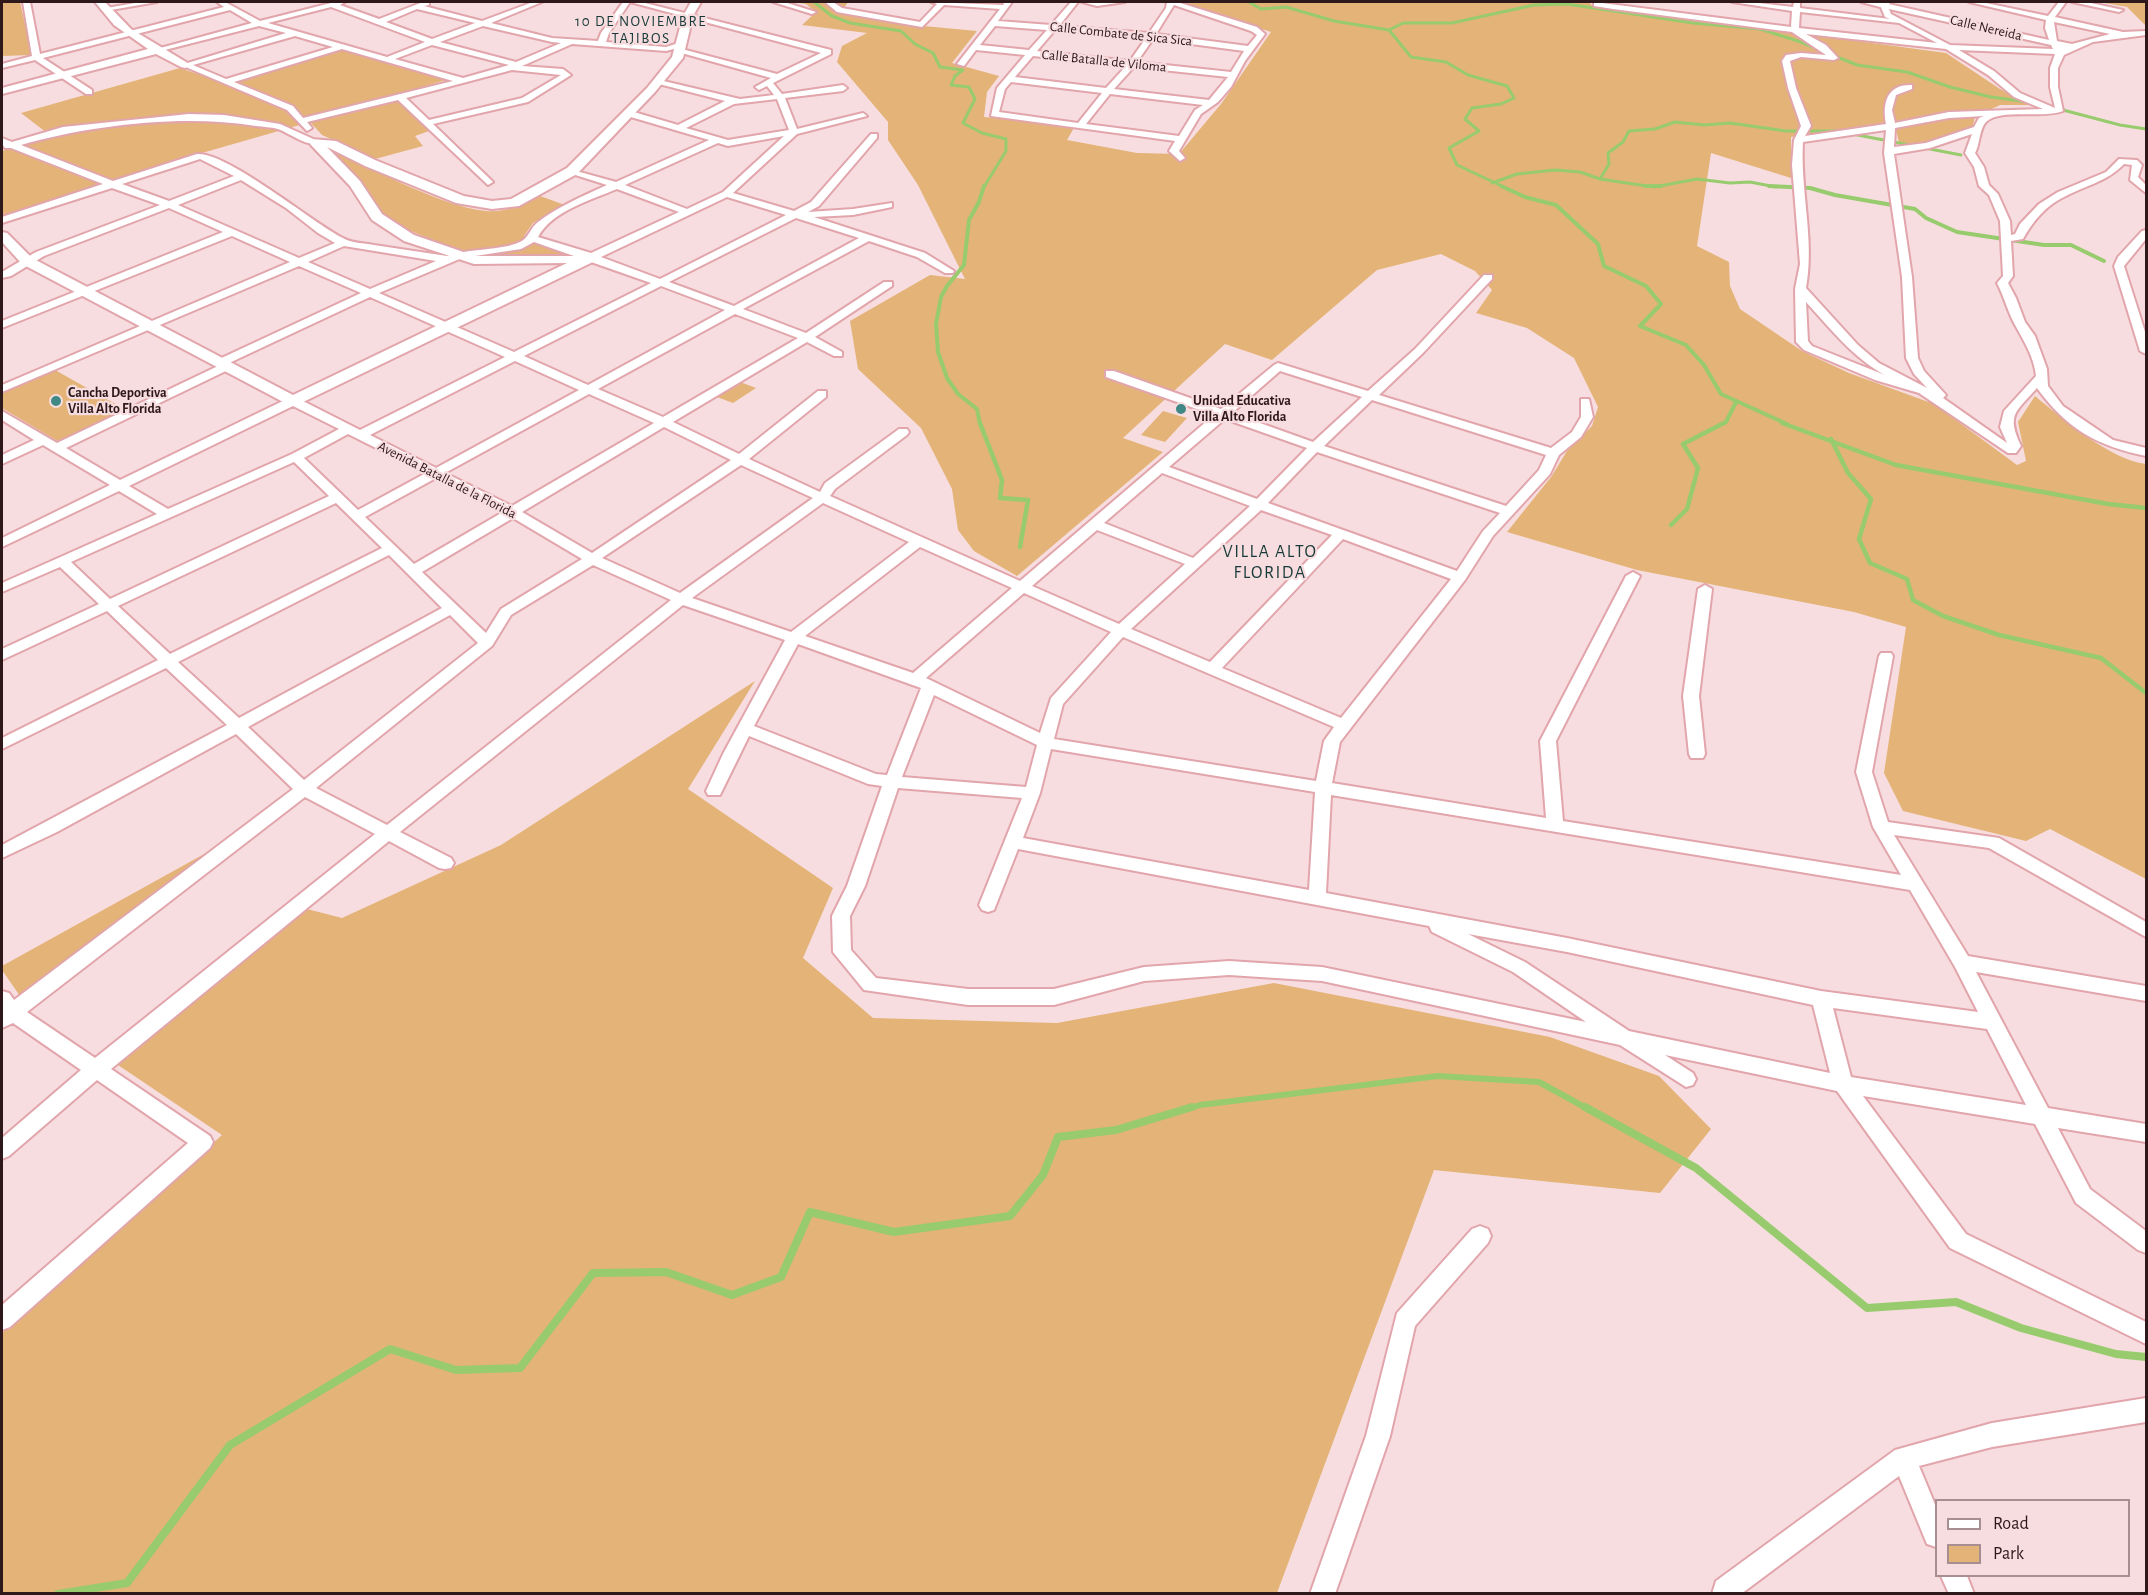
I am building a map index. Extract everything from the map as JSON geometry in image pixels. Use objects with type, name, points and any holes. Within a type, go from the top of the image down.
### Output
[{"type":"street","points":[[26,2],[36,57],[89,92]]},
{"type":"street","points":[[103,5],[153,2]]},
{"type":"street","points":[[220,2],[258,23],[390,58],[460,80]]},
{"type":"street","points":[[377,23],[430,2]]},
{"type":"street","points":[[514,2],[529,5]]},
{"type":"street","points":[[390,58],[540,2]]},
{"type":"street","points":[[602,43],[605,33],[627,2]]},
{"type":"street","points":[[634,2],[828,52],[677,129]]},
{"type":"street","points":[[2,148],[63,130],[208,117],[280,127],[315,142],[332,144],[370,163],[461,200],[504,205],[519,201],[572,171],[658,81],[677,58],[688,16],[696,2]]},
{"type":"street","points":[[777,2],[812,12]]},
{"type":"street","points":[[829,2],[840,10],[922,26],[943,2]]},
{"type":"street","points":[[931,2],[1007,4]]},
{"type":"street","points":[[1075,2],[1001,88],[994,114],[1180,139]]},
{"type":"street","points":[[1086,2],[1097,4],[1121,2]]},
{"type":"street","points":[[1081,125],[1107,91],[1132,64],[1170,8],[1171,2],[1259,31],[1260,38],[1250,49],[1221,95],[1198,112],[1180,139],[1174,151],[1180,158]]},
{"type":"street","points":[[1597,2],[1597,4],[1614,7],[1795,31],[1949,47],[2059,54],[2072,46],[2124,34],[2146,33]]},
{"type":"street","points":[[1736,2],[1797,5],[1905,23]]},
{"type":"street","name":"Calle Nereida","points":[[1866,2],[1885,4],[2072,46]]},
{"type":"street","points":[[1973,2],[2124,34]]},
{"type":"street","points":[[2059,54],[2052,43],[2050,18],[2063,2]]},
{"type":"street","points":[[2076,2],[2119,10]]},
{"type":"street","points":[[2,91],[338,3],[377,23],[434,43],[515,67],[563,72],[567,75],[525,100],[427,123]]},
{"type":"street","points":[[1661,13],[1662,3]]},
{"type":"street","points":[[961,64],[1007,4]]},
{"type":"street","points":[[1885,4],[1888,15],[1949,47],[1991,73],[2018,95],[2055,111]]},
{"type":"street","points":[[103,5],[127,33],[157,50],[185,65],[290,108],[302,121],[315,142],[355,184],[377,217],[409,238],[453,257]]},
{"type":"street","points":[[1795,31],[1797,5]]},
{"type":"street","points":[[417,7],[480,24],[570,42],[666,49],[681,47],[773,79],[794,132]]},
{"type":"street","points":[[2,66],[230,8]]},
{"type":"street","name":"Calle Combate de Sica Sica","points":[[993,23],[1151,36],[1250,49]]},
{"type":"street","points":[[1795,31],[1823,47],[1834,58],[1801,55],[1789,57],[1786,61],[1792,88],[1806,126],[1799,140],[1797,165],[1805,264],[1800,289],[1802,342],[1808,348],[1934,397],[2012,450],[2015,446],[2006,427],[2010,411],[2042,376]]},
{"type":"street","points":[[185,65],[297,33]]},
{"type":"street","points":[[302,121],[515,67],[570,42]]},
{"type":"street","points":[[228,81],[346,46]]},
{"type":"street","name":"Calle Batalla de Viloma","points":[[974,47],[1234,75]]},
{"type":"street","points":[[1799,140],[1949,115],[2055,111],[2060,109],[2054,87],[2054,68],[2059,54]]},
{"type":"street","name":"Calle Batalla de Viloma","points":[[1009,79],[1211,103]]},
{"type":"street","points":[[658,81],[731,101],[843,88]]},
{"type":"street","points":[[1909,87],[1895,91],[1888,110],[1891,126],[1889,153],[1907,277],[1912,358],[1922,377],[1959,413]]},
{"type":"street","points":[[399,96],[488,182]]},
{"type":"street","points":[[627,113],[714,141],[728,143],[794,132],[863,116]]},
{"type":"street","points":[[2001,114],[1982,120],[1971,153],[1979,167],[1984,186],[1993,195],[2005,222],[2008,276],[2002,283],[2012,298],[2019,322],[2029,336],[2042,376],[2042,386],[2051,400],[2071,419],[2109,443],[2146,452]]},
{"type":"street","points":[[1889,153],[1898,149],[1927,146],[1978,129]]},
{"type":"street","points":[[2,543],[445,326],[726,194],[794,132]]},
{"type":"street","points":[[2,588],[354,432],[514,357],[794,215],[814,204],[874,136]]},
{"type":"street","points":[[2,141],[59,165],[94,176],[111,185],[170,205],[232,232],[663,422],[739,460],[919,541],[1345,726]]},
{"type":"street","points":[[56,448],[369,293],[453,257],[521,246],[532,238],[539,225],[549,217],[714,141]]},
{"type":"street","points":[[2005,239],[2019,237],[2024,226],[2043,206],[2061,194],[2109,174],[2122,161],[2139,155]]},
{"type":"street","points":[[2,220],[201,156],[222,165],[291,206],[322,231],[343,243],[474,260],[541,261],[592,257]]},
{"type":"street","points":[[2122,161],[2127,160],[2137,165],[2133,178],[2146,190]]},
{"type":"street","points":[[572,171],[687,212]]},
{"type":"street","points":[[3,278],[27,261],[241,177]]},
{"type":"street","points":[[726,194],[921,255],[949,271]]},
{"type":"street","points":[[794,215],[853,212],[888,205]]},
{"type":"street","points":[[2,325],[232,232]]},
{"type":"street","points":[[2146,233],[2122,259],[2119,266],[2146,351]]},
{"type":"street","name":"Avenida Batalla de la Florida","points":[[2,236],[27,261],[223,365],[511,512],[592,559],[681,600],[922,683],[1046,743],[1916,884]]},
{"type":"street","points":[[532,238],[592,257],[807,337],[838,354]]},
{"type":"street","points":[[357,516],[866,238]]},
{"type":"street","points":[[2,389],[343,243]]},
{"type":"street","points":[[988,905],[1032,793],[1056,702],[1121,630],[1261,503],[1315,447],[1419,351],[1479,281]]},
{"type":"street","points":[[413,571],[807,337],[888,284]]},
{"type":"street","points":[[1800,289],[1854,347],[1875,365],[1918,390]]},
{"type":"street","points":[[1553,453],[1278,367],[1021,586],[922,683],[892,782],[856,886],[841,916],[842,952],[871,985],[968,997],[1054,997],[1144,974],[1229,968],[1322,974],[1843,1084],[2146,1133]]},
{"type":"street","points":[[1110,374],[1315,447],[1506,511]]},
{"type":"street","points":[[2,1319],[203,1142],[5,1010],[304,789],[487,643],[506,612],[592,559],[739,460],[822,394]]},
{"type":"street","points":[[1317,899],[1323,788],[1332,741],[1460,577],[1506,511],[1545,471],[1553,453],[1577,434],[1587,417],[1585,402]]},
{"type":"street","points":[[2,415],[167,514]]},
{"type":"street","points":[[2,1150],[95,1070],[389,832],[681,600],[823,497],[830,486],[903,432]]},
{"type":"street","points":[[2,460],[44,440]]},
{"type":"street","points":[[296,457],[487,643]]},
{"type":"street","points":[[1159,468],[1261,503],[1460,577]]},
{"type":"street","points":[[2,655],[338,497]]},
{"type":"street","points":[[1094,524],[1194,563]]},
{"type":"street","points":[[1212,669],[1342,533]]},
{"type":"street","points":[[714,791],[794,638],[919,541]]},
{"type":"street","points":[[2,744],[391,549]]},
{"type":"street","points":[[63,562],[304,789],[445,862]]},
{"type":"street","points":[[1555,824],[1548,741],[1634,576]]},
{"type":"street","points":[[1697,754],[1691,696],[1705,589]]},
{"type":"street","points":[[2,852],[51,828],[451,609]]},
{"type":"street","points":[[1886,656],[1864,772],[1881,827],[1962,962],[2084,1196],[2146,1243]]},
{"type":"street","points":[[746,729],[874,780],[1032,793]]},
{"type":"street","points":[[1881,827],[1993,842],[2146,930]]},
{"type":"street","points":[[1012,842],[1567,945],[1821,999],[1994,1022]]},
{"type":"street","points":[[1418,918],[1520,967],[1686,1079]]},
{"type":"street","points":[[1962,962],[2146,993]]},
{"type":"street","points":[[1821,999],[1843,1084],[1958,1241],[2146,1333]]},
{"type":"street","points":[[1322,1593],[1378,1437],[1405,1321],[1480,1236]]},
{"type":"street","points":[[1725,1593],[1725,1590],[1903,1458],[1992,1435],[2146,1410]]},
{"type":"street","points":[[1903,1458],[1935,1532]]},
{"type":"street","points":[[1955,1577],[1962,1593]]},
{"type":"green space","points":[[2,2],[20,2],[32,55],[2,56]]},
{"type":"green space","points":[[793,2],[848,2],[841,13],[902,24],[977,31],[952,63],[999,76],[987,92],[984,117],[1075,126],[1067,140],[1137,153],[1179,154],[1221,104],[1271,32],[1181,2],[1589,2],[1592,5],[1946,53],[2000,89],[2029,105],[2000,105],[1975,117],[1971,133],[1900,147],[1894,121],[1791,137],[1791,178],[1711,153],[1697,246],[1729,262],[1730,286],[1740,309],[1802,351],[1849,373],[1934,404],[2017,465],[2026,461],[2018,422],[2035,396],[2102,447],[2132,461],[2146,464],[2146,879],[2050,829],[2026,841],[1903,811],[1884,773],[1906,627],[1854,612],[1637,570],[1507,532],[1551,477],[1567,451],[1592,426],[1598,407],[1574,358],[1527,328],[1476,313],[1492,290],[1475,271],[1441,254],[1377,270],[1272,360],[1225,344],[1123,438],[1163,452],[1017,576],[974,551],[958,530],[952,489],[921,428],[858,369],[850,321],[930,275],[965,279],[918,185],[888,140],[888,122],[837,62],[842,46],[867,33],[802,25],[816,12],[806,4]]},
{"type":"green space","points":[[2099,2],[2146,2],[2146,26],[2127,7]]},
{"type":"green space","points":[[344,48],[449,79],[396,95],[429,131],[415,136],[423,146],[375,159],[322,135],[310,122],[195,155],[2,217],[2,151],[51,136],[21,113],[180,68],[225,83]]},
{"type":"green space","points":[[326,147],[426,194],[467,208],[500,211],[540,196],[565,205],[533,223],[524,236],[538,244],[575,256],[494,257],[456,249],[408,230],[383,214]]},
{"type":"green space","name":"Cancha Deportiva Villa Alto Florida","points":[[55,370],[128,411],[59,442],[2,408],[2,393]]},
{"type":"green space","points":[[740,382],[756,388],[733,403],[717,397]]},
{"type":"green space","points":[[1163,411],[1187,418],[1165,442],[1141,435]]},
{"type":"green space","points":[[755,681],[688,789],[833,888],[803,958],[873,1018],[1057,1023],[1274,983],[1550,1037],[1659,1076],[1711,1129],[1660,1193],[1434,1170],[1277,1593],[2,1593],[2,1333],[222,1135],[118,1065],[307,909],[342,918],[501,845]]},
{"type":"green space","points":[[215,848],[20,996],[2,970],[2,966]]},
{"type":"waterway","points":[[814,2],[832,16],[850,23],[901,31],[915,44],[933,53],[940,67],[963,70],[955,76],[951,85],[969,87],[975,99],[963,123],[982,133],[1006,139],[1006,151],[984,187]]},
{"type":"waterway","points":[[1249,2],[1261,9],[1286,7],[1334,21],[1389,30]]},
{"type":"waterway","points":[[1389,30],[1403,23],[1452,23],[1534,5],[1567,4],[1693,23],[1760,29],[1798,41],[1857,65],[1907,72],[1950,87],[1991,97],[2029,102]]},
{"type":"waterway","points":[[1389,30],[1411,57],[1446,62],[1468,75],[1507,86],[1514,98],[1501,104],[1472,108],[1465,119],[1479,131],[1449,148],[1457,165],[1494,182]]},
{"type":"waterway","points":[[2044,105],[2120,125],[2146,129]]},
{"type":"waterway","points":[[1600,179],[1609,164],[1608,153],[1623,142],[1629,131],[1655,129],[1675,122],[1704,125],[1730,123],[1786,131],[1837,131],[1961,155]]},
{"type":"waterway","points":[[1494,182],[1517,174],[1555,170],[1580,172],[1600,179]]},
{"type":"waterway","points":[[1600,179],[1647,186]]},
{"type":"waterway","points":[[1659,186],[1697,179],[1730,183],[1750,182],[1771,186]]},
{"type":"waterway","points":[[1494,182],[1504,187]]},
{"type":"waterway","points":[[980,424],[977,409],[958,394],[947,378],[938,352],[936,324],[941,297],[964,265],[969,220],[979,202],[984,186]]},
{"type":"waterway","points":[[1501,186],[1525,197],[1556,205],[1598,244],[1604,266],[1646,286],[1661,304],[1640,326],[1686,345],[1704,365],[1721,394],[1787,424]]},
{"type":"waterway","points":[[1647,186],[1659,186]]},
{"type":"waterway","points":[[1647,186],[1659,186]]},
{"type":"waterway","points":[[1771,186],[1810,188],[1835,195],[1915,209],[1926,218],[1957,232],[2044,245],[2071,245],[2104,261]]},
{"type":"waterway","points":[[1771,186],[1776,187]]},
{"type":"waterway","points":[[1724,423],[1736,402]]},
{"type":"waterway","points":[[980,423],[1002,480],[1000,498],[1028,500],[1020,547]]},
{"type":"waterway","points":[[1671,525],[1687,509],[1698,468],[1683,444],[1724,423]]},
{"type":"waterway","points":[[1782,423],[1832,442]]},
{"type":"waterway","points":[[1832,442],[1896,465],[2108,504],[2146,508]]},
{"type":"waterway","points":[[1832,442],[1848,473],[1871,499],[1859,539],[1870,563],[1907,579],[1913,600],[1943,616],[1999,635],[2101,658],[2146,693]]},
{"type":"waterway","points":[[1187,1109],[1200,1105],[1438,1076],[1539,1082],[1588,1109]]},
{"type":"waterway","points":[[58,1594],[127,1583],[230,1445],[390,1349],[456,1370],[520,1368],[593,1273],[666,1272],[732,1295],[781,1277],[810,1212],[894,1232],[1010,1216],[1043,1175],[1058,1137],[1116,1130],[1192,1107]]},
{"type":"waterway","points":[[1585,1107],[1696,1168],[1867,1308],[1956,1302],[2021,1328],[2116,1354],[2146,1357]]},
{"type":"place","name":"Cancha Deportiva Villa Alto Florida","points":[[56,401]]},
{"type":"place","name":"Unidad Educativa Villa Alto Florida","points":[[1181,409]]},
{"type":"district","name":"10 DE NOVIEMBRE TAJIBOS","points":[[641,30]]},
{"type":"district","name":"VILLA ALTO FLORIDA","points":[[1270,562]]}]
